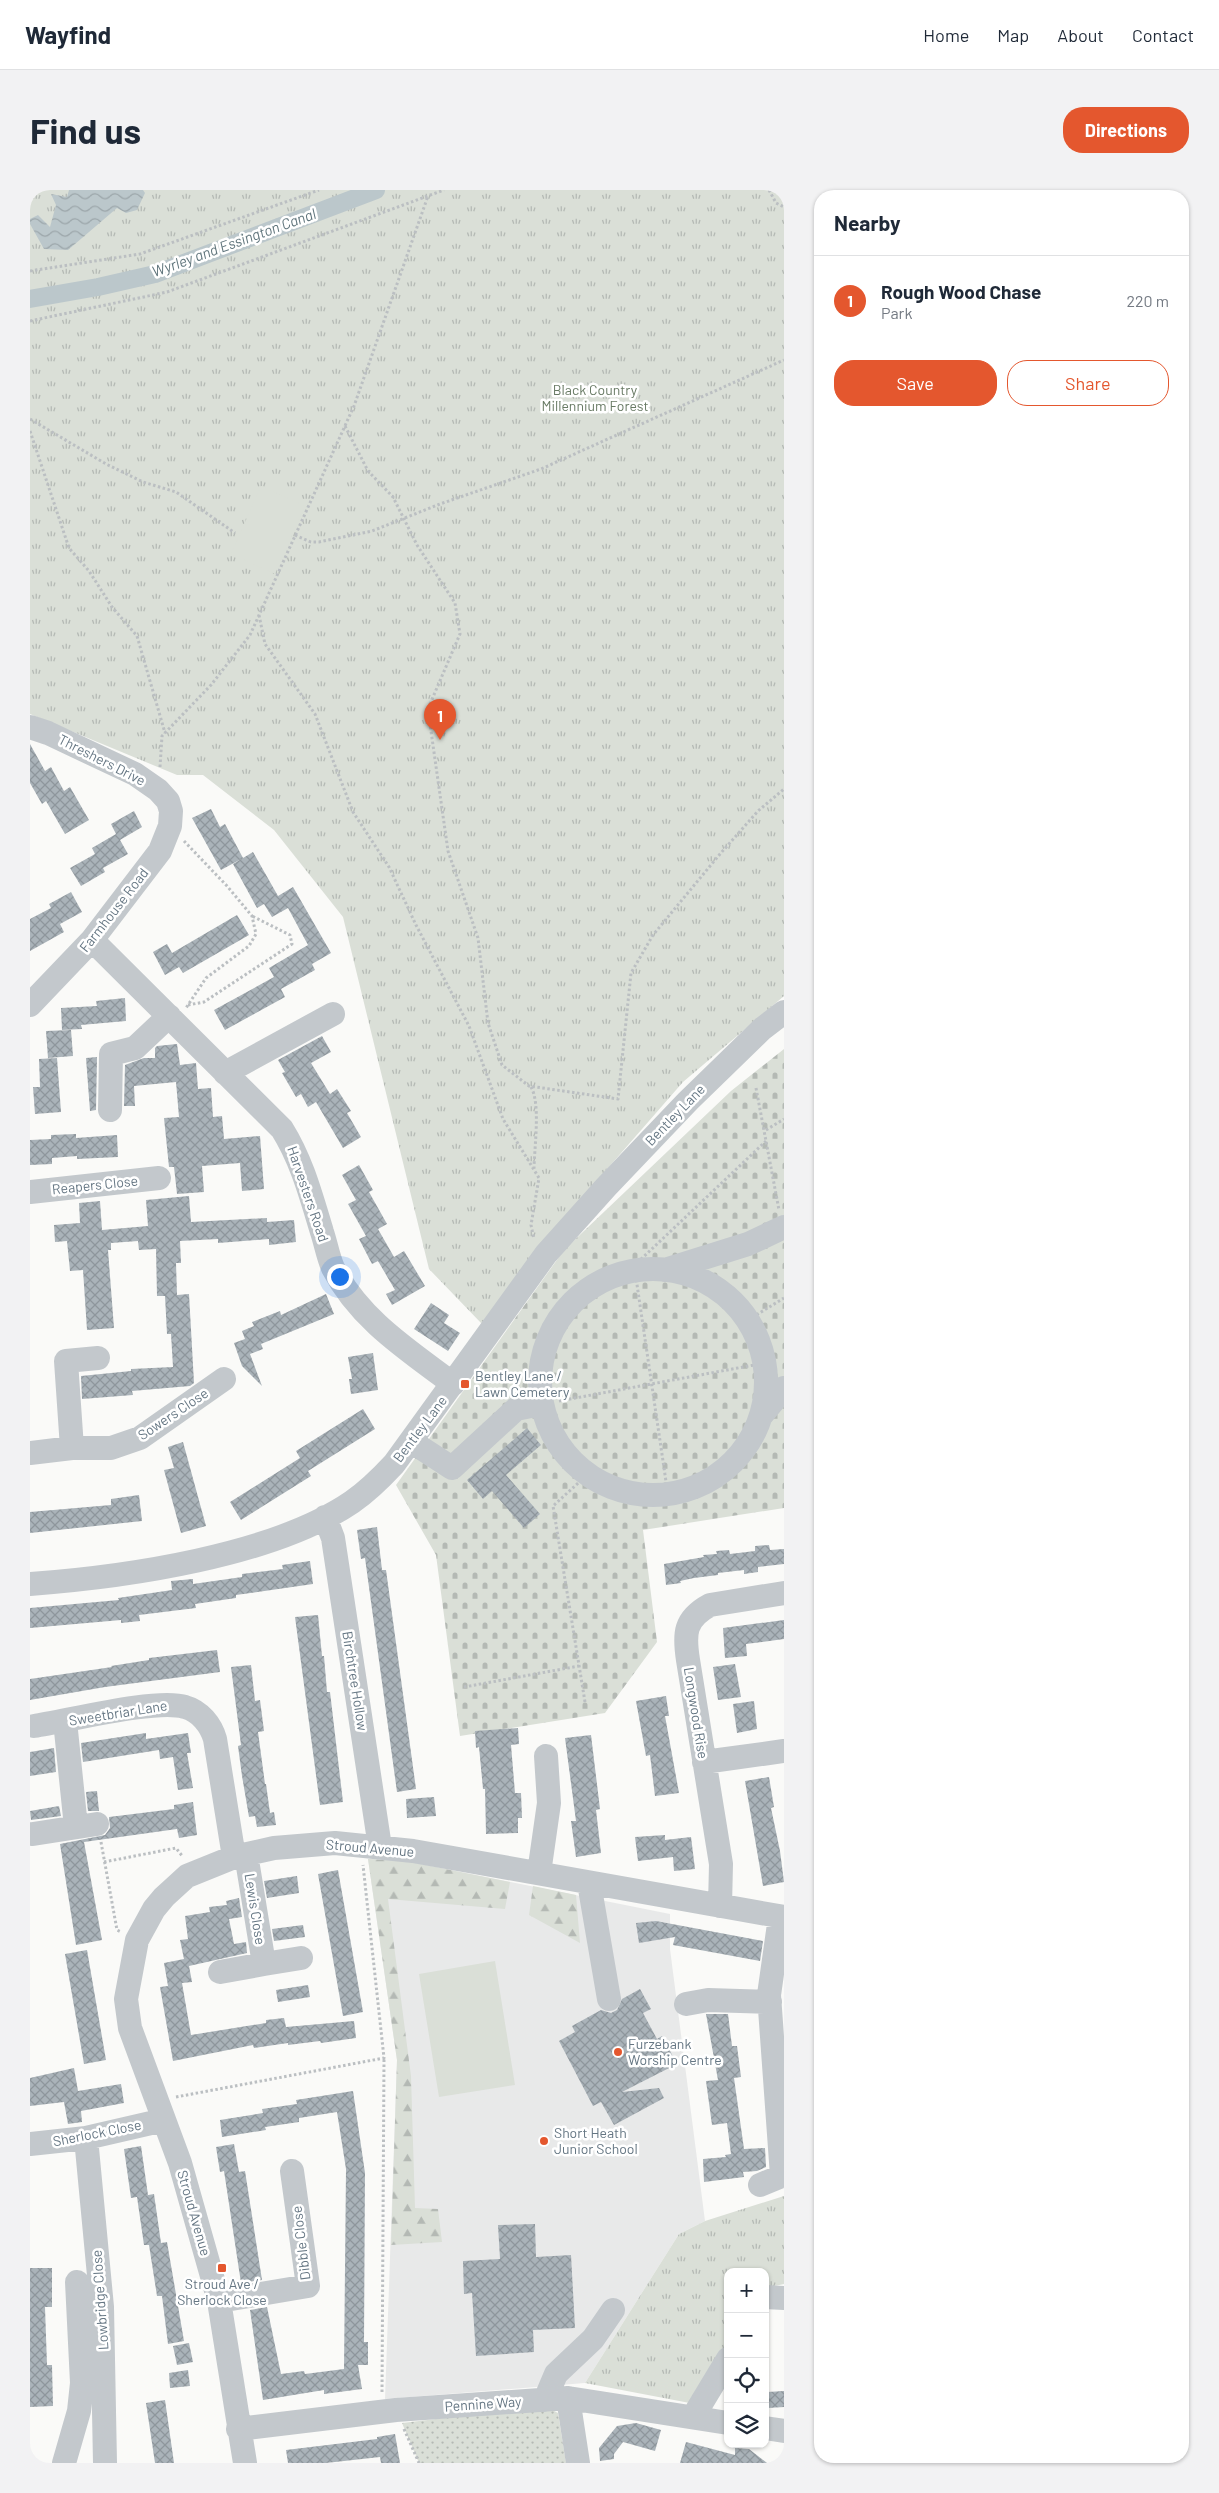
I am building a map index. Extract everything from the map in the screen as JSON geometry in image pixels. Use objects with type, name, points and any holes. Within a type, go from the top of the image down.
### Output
[{"type":"street","name":"Threshers Drive","points":[[30,727],[48,733],[135,774],[163,796]]},
{"type":"street","name":"Farmhouse Road","points":[[30,1005],[92,940],[160,851],[170,826],[171,811],[163,796]]},
{"type":"street","name":"Harvesters Road","points":[[92,940],[178,1015],[226,1073],[282,1129],[293,1147],[304,1174],[333,1267],[355,1304],[374,1324],[453,1384]]},
{"type":"street","name":"Bentley Lane","points":[[30,1584],[126,1573],[207,1557],[258,1544],[295,1531],[352,1502],[377,1482],[412,1442],[546,1254],[606,1187],[712,1077],[762,1029],[784,1012]]},
{"type":"street","points":[[226,1073],[333,1014]]},
{"type":"street","points":[[110,1110],[112,1054],[135,1048],[178,1015]]},
{"type":"street","name":"Reapers Close","points":[[30,1192],[159,1178]]},
{"type":"street","points":[[663,1270],[748,1244],[783,1228]]},
{"type":"street","points":[[652,1268],[680,1272],[706,1282],[730,1298],[748,1320],[760,1346],[765,1363],[764,1402],[756,1429],[741,1454],[720,1473],[695,1487],[668,1494],[639,1495],[612,1488],[586,1475],[566,1455],[550,1432],[541,1404],[541,1367],[544,1348],[556,1322],[574,1300],[597,1283],[623,1272],[635,1271],[652,1268]]},
{"type":"street","points":[[72,1448],[66,1361],[98,1358]]},
{"type":"street","name":"Sowers Close","points":[[30,1453],[72,1448],[111,1448],[140,1438],[224,1379]]},
{"type":"street","points":[[759,1417],[784,1388]]},
{"type":"street","points":[[412,1442],[452,1468],[516,1409],[541,1404]]},
{"type":"street","name":"Birchtree Hollow","points":[[325,1517],[333,1538],[370,1846]]},
{"type":"street","name":"Longwood Rise","points":[[720,1906],[721,1864],[685,1643],[686,1632],[691,1620],[699,1611],[710,1605],[784,1593]]},
{"type":"street","name":"Sweetbriar Lane","points":[[34,1726],[163,1704],[187,1707],[197,1713],[212,1729],[240,1856]]},
{"type":"street","points":[[33,1834],[87,1825],[65,1722]]},
{"type":"street","points":[[704,1762],[784,1751]]},
{"type":"street","points":[[539,1873],[550,1803],[546,1756]]},
{"type":"street","name":"Stroud Avenue","points":[[246,2463],[238,2429],[219,2301],[183,2171],[130,2028],[126,1999],[138,1940],[154,1909],[164,1897],[187,1876],[195,1872],[240,1856],[312,1844],[370,1846],[539,1873],[782,1917]]},
{"type":"street","name":"Lewis Close","points":[[240,1856],[264,1964]]},
{"type":"street","points":[[589,1883],[609,1998]]},
{"type":"street","points":[[760,2185],[783,2176],[770,2002],[771,1977],[782,1917]]},
{"type":"street","name":"Lewis Close","points":[[220,1972],[301,1958]]},
{"type":"street","points":[[686,2004],[708,2000],[770,2002]]},
{"type":"street","name":"Sherlock Close","points":[[30,2144],[86,2138],[160,2110]]},
{"type":"street","name":"Lowbridge Close","points":[[86,2138],[102,2307],[105,2463]]},
{"type":"street","name":"Dibble Close","points":[[219,2301],[308,2286],[292,2171]]},
{"type":"street","name":"Lowbridge Close","points":[[64,2463],[79,2411],[82,2383],[77,2282]]},
{"type":"street","points":[[769,2297],[784,2298]]},
{"type":"street","points":[[578,2463],[556,2399],[556,2374],[593,2339],[613,2310]]},
{"type":"street","points":[[693,2417],[724,2366]]},
{"type":"street","name":"Pennine Way","points":[[238,2429],[389,2411],[556,2399],[724,2421]]},
{"type":"street","points":[[769,2429],[784,2431]]},
{"type":"path","points":[[30,271],[140,254],[320,190]]},
{"type":"path","points":[[30,321],[167,292],[444,190]]},
{"type":"path","points":[[769,190],[776,203],[784,207]]},
{"type":"path","points":[[163,796],[162,736],[211,685],[250,635],[354,406],[428,196]]},
{"type":"path","points":[[295,535],[310,542],[318,542],[368,532],[440,504],[541,469],[784,360]]},
{"type":"path","points":[[30,419],[106,464],[143,482],[176,492],[235,533]]},
{"type":"path","points":[[345,426],[368,471],[393,497],[417,545],[455,603],[460,634],[430,704],[430,724],[448,851],[478,938],[488,1023],[502,1065],[531,1086],[618,1099],[631,973],[652,935],[701,876],[758,811],[784,789]]},
{"type":"path","points":[[30,431],[69,548],[89,571],[112,607],[137,636],[165,733]]},
{"type":"path","points":[[259,615],[265,644],[315,714],[353,812],[389,867],[416,925],[469,1026],[503,1119],[539,1178],[531,1225],[532,1236],[546,1254]]},
{"type":"path","points":[[170,826],[252,916],[290,935],[292,944],[204,1002],[178,1015]]},
{"type":"path","points":[[178,1015],[206,978],[249,946],[256,934],[252,916]]},
{"type":"path","points":[[531,1086],[534,1093],[535,1108],[534,1170]]},
{"type":"path","points":[[756,1088],[766,1130],[766,1141],[783,1228]]},
{"type":"path","points":[[766,1130],[784,1119]]},
{"type":"path","points":[[668,1494],[635,1271],[637,1262],[766,1141]]},
{"type":"path","points":[[748,1320],[784,1298]]},
{"type":"path","points":[[541,1404],[765,1363]]},
{"type":"path","points":[[585,1702],[553,1506],[586,1475]]},
{"type":"path","points":[[464,1687],[579,1666]]},
{"type":"path","points":[[87,1825],[104,1862],[117,1930],[138,1940]]},
{"type":"path","points":[[370,1846],[384,2058],[389,2411],[419,2463]]},
{"type":"path","points":[[104,1862],[176,1848],[195,1872]]},
{"type":"path","points":[[160,2110],[384,2058]]},
{"type":"shaded area","name":"Short Heath Junior School","points":[[368,1859],[406,1861],[670,1914],[670,1949],[705,2221],[679,2234],[585,2383],[385,2399],[397,2060]]},
{"type":"green space","name":"Black Country Millennium Forest","points":[[30,190],[784,190],[784,996],[683,1082],[533,1254],[482,1324],[429,1269],[343,917],[274,830],[203,775],[177,775],[30,714]]},
{"type":"green space","points":[[261,486],[305,506],[275,574],[231,554]]},
{"type":"green space","points":[[784,1049],[784,1508],[643,1530],[657,1642],[605,1713],[460,1736],[436,1555],[396,1485],[564,1250],[731,1091]]},
{"type":"green space","points":[[368,1859],[406,1861],[510,1882],[505,1909],[388,1899],[411,2076],[415,2208],[438,2209],[442,2242],[391,2245],[397,2060]]},
{"type":"green space","points":[[533,1886],[576,1895],[580,1943],[529,1915]]},
{"type":"green space","points":[[495,1961],[515,2085],[439,2097],[419,1974]]},
{"type":"green space","points":[[784,2196],[784,2284],[769,2287],[769,2268],[724,2268],[724,2352],[695,2404],[585,2383],[679,2234],[705,2221]]},
{"type":"green space","points":[[545,2406],[558,2413],[566,2463],[419,2463],[402,2423]]},
{"type":"water","points":[[69,190],[143,190],[145,193],[137,210],[126,213],[117,208],[68,250],[44,249],[30,224],[30,219],[38,215],[50,227],[56,205],[51,194],[67,197]]},
{"type":"building","points":[[30,744],[45,771],[51,767],[64,791],[70,787],[89,820],[65,834],[46,801],[42,804],[30,783]]},
{"type":"building","points":[[211,809],[220,827],[225,824],[243,858],[221,870],[192,818]]},
{"type":"building","points":[[134,811],[142,827],[120,840],[128,854],[103,868],[105,872],[81,886],[70,868],[95,854],[92,848],[116,834],[111,824]]},
{"type":"building","points":[[253,852],[278,896],[293,887],[331,953],[312,964],[315,970],[281,989],[285,997],[225,1030],[214,1010],[274,977],[269,968],[308,945],[288,908],[272,917],[264,904],[257,908],[233,864]]},
{"type":"building","points":[[71,892],[82,912],[60,924],[64,932],[30,951],[30,919],[51,908],[49,904]]},
{"type":"building","points":[[237,915],[249,935],[183,973],[179,967],[165,975],[153,952],[167,944],[172,953]]},
{"type":"building","points":[[125,998],[126,1021],[81,1025],[82,1029],[62,1030],[61,1008],[97,1006],[96,1001]]},
{"type":"building","points":[[71,1030],[73,1056],[48,1058],[46,1031]]},
{"type":"building","points":[[322,1036],[331,1052],[311,1063],[330,1094],[337,1089],[351,1111],[347,1113],[361,1137],[343,1148],[316,1102],[308,1107],[301,1094],[296,1097],[282,1073],[285,1072],[278,1060]]},
{"type":"building","points":[[177,1044],[180,1065],[196,1063],[198,1089],[211,1088],[213,1117],[222,1116],[224,1139],[260,1136],[264,1189],[242,1191],[240,1163],[202,1166],[204,1192],[177,1194],[174,1167],[169,1167],[164,1118],[179,1117],[176,1082],[134,1086],[135,1106],[124,1106],[125,1065],[144,1058],[155,1058],[155,1048],[157,1046]]},
{"type":"building","points":[[97,1057],[96,1110],[90,1111],[86,1058]]},
{"type":"building","points":[[57,1058],[61,1112],[35,1114],[33,1087],[40,1087],[39,1059]]},
{"type":"building","points":[[76,1134],[76,1138],[117,1135],[118,1157],[77,1159],[77,1156],[52,1158],[52,1164],[30,1165],[30,1140],[51,1139],[51,1135]]},
{"type":"building","points":[[359,1165],[373,1190],[369,1192],[387,1224],[378,1229],[394,1257],[404,1251],[425,1286],[392,1305],[386,1294],[395,1290],[378,1261],[372,1264],[359,1239],[366,1236],[348,1204],[356,1200],[342,1175]]},
{"type":"building","points":[[189,1196],[191,1222],[267,1218],[267,1222],[294,1220],[296,1242],[269,1245],[269,1239],[218,1243],[218,1239],[180,1241],[181,1263],[176,1263],[177,1295],[189,1294],[194,1383],[190,1386],[132,1391],[133,1395],[82,1399],[81,1376],[131,1371],[131,1369],[173,1367],[171,1334],[167,1334],[165,1296],[157,1296],[156,1249],[139,1250],[138,1241],[111,1243],[111,1250],[108,1250],[114,1328],[87,1330],[83,1270],[70,1271],[67,1241],[55,1242],[54,1225],[80,1223],[79,1203],[100,1201],[102,1230],[148,1226],[146,1200]]},
{"type":"building","points":[[326,1294],[334,1314],[261,1344],[263,1349],[250,1354],[262,1386],[242,1366],[234,1343],[245,1339],[242,1331],[254,1326],[252,1322],[280,1311],[281,1315]]},
{"type":"building","points":[[431,1303],[449,1315],[444,1323],[460,1333],[448,1351],[414,1329]]},
{"type":"building","points":[[373,1353],[378,1390],[351,1394],[349,1379],[352,1379],[348,1357]]},
{"type":"building","points":[[363,1409],[375,1429],[308,1471],[311,1476],[241,1520],[230,1502],[300,1458],[296,1451]]},
{"type":"building","points":[[527,1428],[541,1445],[506,1475],[540,1514],[524,1528],[492,1491],[483,1499],[467,1480]]},
{"type":"building","points":[[183,1442],[206,1526],[181,1533],[164,1470],[174,1468],[168,1447]]},
{"type":"building","points":[[139,1495],[142,1521],[30,1533],[30,1512],[111,1505],[111,1499]]},
{"type":"building","points":[[377,1527],[382,1570],[386,1570],[416,1789],[397,1792],[365,1558],[361,1559],[357,1530]]},
{"type":"building","points":[[769,1545],[770,1550],[784,1549],[784,1564],[758,1567],[758,1572],[744,1574],[744,1570],[718,1573],[718,1575],[694,1578],[680,1581],[681,1583],[666,1585],[664,1564],[704,1557],[703,1555],[717,1554],[716,1551],[729,1550],[730,1554],[755,1551],[755,1546]]},
{"type":"building","points":[[310,1561],[313,1584],[236,1595],[236,1598],[195,1604],[196,1608],[139,1615],[140,1621],[121,1623],[121,1620],[30,1628],[30,1608],[119,1600],[118,1598],[172,1590],[171,1581],[193,1579],[193,1584],[242,1577],[242,1574],[283,1569],[282,1565]]},
{"type":"building","points":[[318,1615],[327,1692],[330,1692],[343,1802],[320,1805],[295,1617]]},
{"type":"building","points":[[784,1620],[784,1639],[746,1644],[747,1656],[725,1658],[723,1628]]},
{"type":"building","points":[[217,1650],[220,1672],[105,1687],[30,1700],[30,1679],[112,1667],[149,1660],[149,1658]]},
{"type":"building","points":[[735,1664],[741,1697],[718,1700],[713,1667]]},
{"type":"building","points":[[251,1665],[255,1701],[260,1700],[264,1731],[258,1732],[265,1784],[270,1813],[274,1812],[276,1825],[257,1827],[255,1816],[249,1817],[242,1776],[238,1746],[241,1745],[231,1667]]},
{"type":"building","points":[[666,1696],[669,1716],[665,1716],[679,1793],[655,1796],[650,1755],[646,1756],[636,1701]]},
{"type":"building","points":[[754,1701],[757,1729],[737,1733],[733,1704]]},
{"type":"building","points":[[518,1728],[519,1744],[511,1745],[515,1793],[521,1793],[522,1818],[518,1818],[518,1833],[486,1834],[485,1789],[483,1789],[479,1747],[476,1748],[475,1731]]},
{"type":"building","points":[[146,1733],[146,1739],[188,1733],[191,1753],[187,1753],[193,1788],[178,1790],[173,1757],[160,1759],[159,1750],[83,1762],[81,1743]]},
{"type":"building","points":[[591,1735],[600,1809],[596,1810],[601,1853],[576,1857],[571,1821],[576,1821],[565,1738]]},
{"type":"building","points":[[54,1748],[56,1772],[30,1776],[30,1752]]},
{"type":"building","points":[[769,1777],[774,1807],[771,1808],[784,1882],[763,1886],[745,1781]]},
{"type":"building","points":[[97,1791],[99,1811],[88,1811],[86,1792]]},
{"type":"building","points":[[434,1797],[436,1816],[407,1818],[406,1799]]},
{"type":"building","points":[[193,1802],[197,1835],[179,1838],[177,1829],[84,1842],[102,1940],[76,1945],[60,1844],[105,1835],[110,1828],[109,1817],[174,1809],[174,1805]]},
{"type":"building","points":[[59,1806],[61,1816],[31,1820],[30,1811]]},
{"type":"building","points":[[665,1835],[665,1840],[691,1837],[695,1869],[674,1871],[673,1857],[638,1861],[635,1837]]},
{"type":"building","points":[[338,1870],[363,2012],[343,2016],[318,1874]]},
{"type":"building","points":[[297,1876],[299,1893],[267,1898],[264,1881]]},
{"type":"building","points":[[239,1898],[242,1917],[229,1919],[234,1944],[246,1942],[247,1953],[189,1966],[192,1982],[182,1983],[191,2035],[266,2023],[266,2020],[284,2018],[286,2027],[354,2021],[356,2038],[321,2043],[320,2041],[288,2045],[288,2043],[254,2048],[253,2045],[173,2061],[160,1987],[168,1986],[164,1963],[184,1959],[180,1940],[188,1939],[185,1916],[210,1912],[209,1907],[227,1905],[226,1901]]},
{"type":"building","points":[[656,1921],[763,1941],[760,1961],[673,1945],[675,1937],[639,1943],[636,1923]]},
{"type":"building","points":[[303,1925],[305,1937],[274,1941],[272,1929]]},
{"type":"building","points":[[87,1950],[106,2060],[84,2064],[65,1954]]},
{"type":"building","points":[[308,1985],[310,1997],[278,2002],[276,1990]]},
{"type":"building","name":"Furzebank Worship Centre","points":[[640,1989],[651,2009],[643,2013],[657,2039],[662,2036],[677,2064],[622,2092],[659,2088],[664,2098],[614,2125],[601,2102],[593,2106],[559,2041],[575,2032],[572,2026],[601,2010],[611,2013],[617,2010],[622,1999]]},
{"type":"building","points":[[706,2014],[728,2014],[732,2046],[737,2046],[741,2077],[734,2078],[744,2149],[765,2148],[766,2167],[757,2171],[743,2172],[744,2177],[704,2182],[703,2159],[726,2157],[725,2155],[731,2154],[727,2123],[712,2125],[706,2081],[718,2080]]},
{"type":"building","points":[[74,2068],[78,2091],[121,2084],[124,2103],[81,2111],[82,2122],[68,2124],[64,2102],[30,2106],[30,2078]]},
{"type":"building","points":[[353,2091],[365,2173],[364,2342],[368,2342],[368,2365],[358,2365],[362,2389],[324,2394],[324,2390],[263,2400],[250,2310],[267,2307],[281,2374],[304,2371],[305,2374],[344,2369],[346,2169],[337,2112],[299,2118],[299,2122],[265,2127],[266,2130],[222,2137],[220,2120],[263,2113],[262,2109],[297,2104],[296,2100]]},
{"type":"building","points":[[234,2144],[239,2172],[245,2171],[262,2280],[241,2283],[224,2171],[220,2172],[216,2147]]},
{"type":"building","points":[[141,2146],[148,2195],[131,2198],[124,2149]]},
{"type":"building","points":[[154,2194],[161,2243],[167,2242],[184,2341],[168,2344],[162,2296],[157,2296],[149,2245],[144,2245],[137,2197]]},
{"type":"building","points":[[535,2224],[536,2257],[571,2255],[575,2328],[533,2330],[534,2352],[476,2356],[472,2293],[464,2294],[463,2261],[500,2259],[498,2225]]},
{"type":"building","points":[[30,2268],[52,2268],[52,2307],[45,2307],[47,2365],[52,2365],[53,2406],[30,2407]]},
{"type":"building","points":[[189,2343],[193,2362],[177,2365],[173,2346]]},
{"type":"building","points":[[188,2370],[190,2386],[170,2388],[169,2373]]},
{"type":"building","points":[[784,2391],[784,2407],[769,2408],[769,2392]]},
{"type":"building","points":[[165,2400],[174,2463],[155,2463],[146,2403]]},
{"type":"building","points":[[636,2423],[661,2430],[655,2451],[623,2442],[614,2454],[614,2459],[600,2461],[599,2448],[617,2426]]},
{"type":"building","points":[[395,2434],[400,2463],[381,2463],[380,2457],[326,2463],[288,2463],[286,2450],[377,2439],[377,2437]]},
{"type":"building","points":[[686,2442],[735,2455],[735,2448],[749,2449],[767,2463],[680,2463]]},
{"type":"waterway","name":"Wyrley and Essington Canal","points":[[30,299],[98,287],[155,274],[376,190]]},
{"type":"place","name":"Rough Wood Chase","points":[[440,740]]},
{"type":"place","name":"Bentley Lane / Lawn Cemetery","points":[[465,1384]]},
{"type":"place","name":"Furzebank Worship Centre","points":[[618,2052]]},
{"type":"place","name":"Short Heath Junior School","points":[[544,2141]]},
{"type":"place","name":"Stroud Ave / Sherlock Close","points":[[222,2268]]}]
